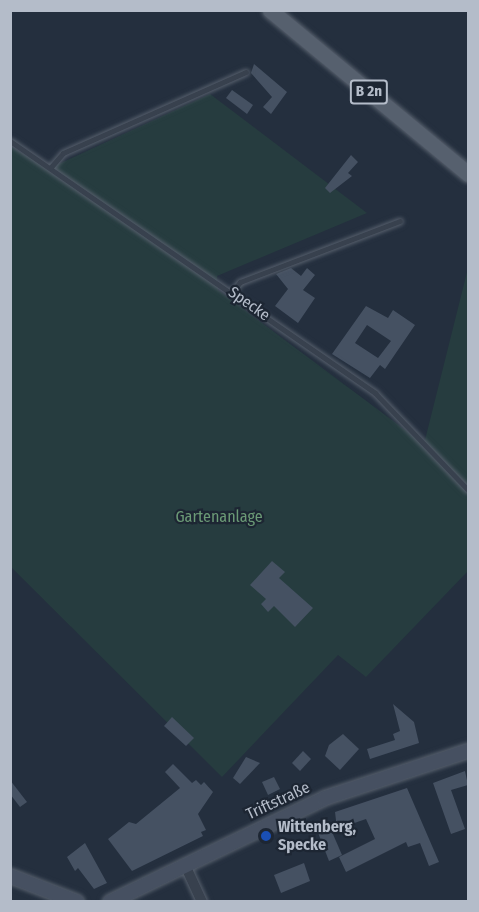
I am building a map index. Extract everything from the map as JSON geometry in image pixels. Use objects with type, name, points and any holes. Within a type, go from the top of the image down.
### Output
[{"type":"main road","name":"B 2n","points":[[270,10],[468,174]]},
{"type":"main road","name":"Triftstraße","points":[[110,902],[325,798],[468,752]]},
{"type":"main road","points":[[10,876],[71,900]]},
{"type":"street","points":[[185,865],[202,902]]},
{"type":"lane","points":[[51,167],[63,153],[246,72]]},
{"type":"lane","name":"Specke","points":[[10,141],[51,167],[375,393],[468,490]]},
{"type":"lane","points":[[232,292],[240,282],[400,220]]},
{"type":"green space","name":"Gartenanlage","points":[[210,94],[367,213],[217,276],[218,290],[424,444],[468,268],[468,571],[366,677],[338,655],[222,777],[11,567],[10,146],[48,169]]},
{"type":"building","points":[[254,64],[287,92],[271,114],[263,107],[272,97],[251,73]]},
{"type":"building","points":[[232,90],[253,105],[247,114],[226,98]]},
{"type":"building","points":[[351,155],[358,162],[348,173],[352,176],[330,193],[325,188]]},
{"type":"building","points":[[291,268],[301,276],[307,268],[315,275],[303,290],[315,298],[298,323],[275,306],[288,289],[276,274]]},
{"type":"building","points":[[366,306],[388,318],[393,310],[415,325],[385,369],[380,365],[370,378],[332,354]],"holes":[[[367,325],[391,341],[378,358],[355,343]]]},
{"type":"building","points":[[272,561],[285,572],[279,578],[313,608],[295,627],[274,606],[268,612],[261,604],[266,599],[250,585]]},
{"type":"building","points":[[393,704],[414,722],[419,743],[370,759],[367,749],[395,740],[393,734],[400,731]]},
{"type":"building","points":[[172,717],[194,738],[186,746],[164,726]]},
{"type":"building","points":[[343,734],[359,749],[340,770],[325,756],[329,745]]},
{"type":"building","points":[[303,751],[311,759],[300,771],[292,763]]},
{"type":"building","points":[[246,757],[260,763],[240,784],[233,778]]},
{"type":"building","points":[[173,764],[192,783],[196,780],[201,785],[204,782],[213,792],[198,814],[206,830],[201,832],[203,836],[132,871],[108,839],[129,822],[136,824],[180,788],[165,772]]},
{"type":"building","points":[[465,771],[468,785],[451,790],[465,829],[451,834],[433,783]]},
{"type":"building","points":[[274,777],[280,789],[268,795],[262,782]]},
{"type":"building","points":[[10,780],[27,802],[20,807],[10,794]]},
{"type":"building","points":[[407,788],[439,862],[429,866],[420,843],[408,847],[406,842],[346,872],[339,857],[375,839],[366,819],[337,829],[335,812]]},
{"type":"building","points":[[329,825],[342,855],[329,861],[317,830]]},
{"type":"building","points":[[85,843],[107,883],[94,889],[78,868],[75,871],[67,857]]},
{"type":"building","points":[[304,863],[310,881],[281,893],[274,875]]},
{"type":"place","name":"Wittenberg, Specke","points":[[266,836]]}]
